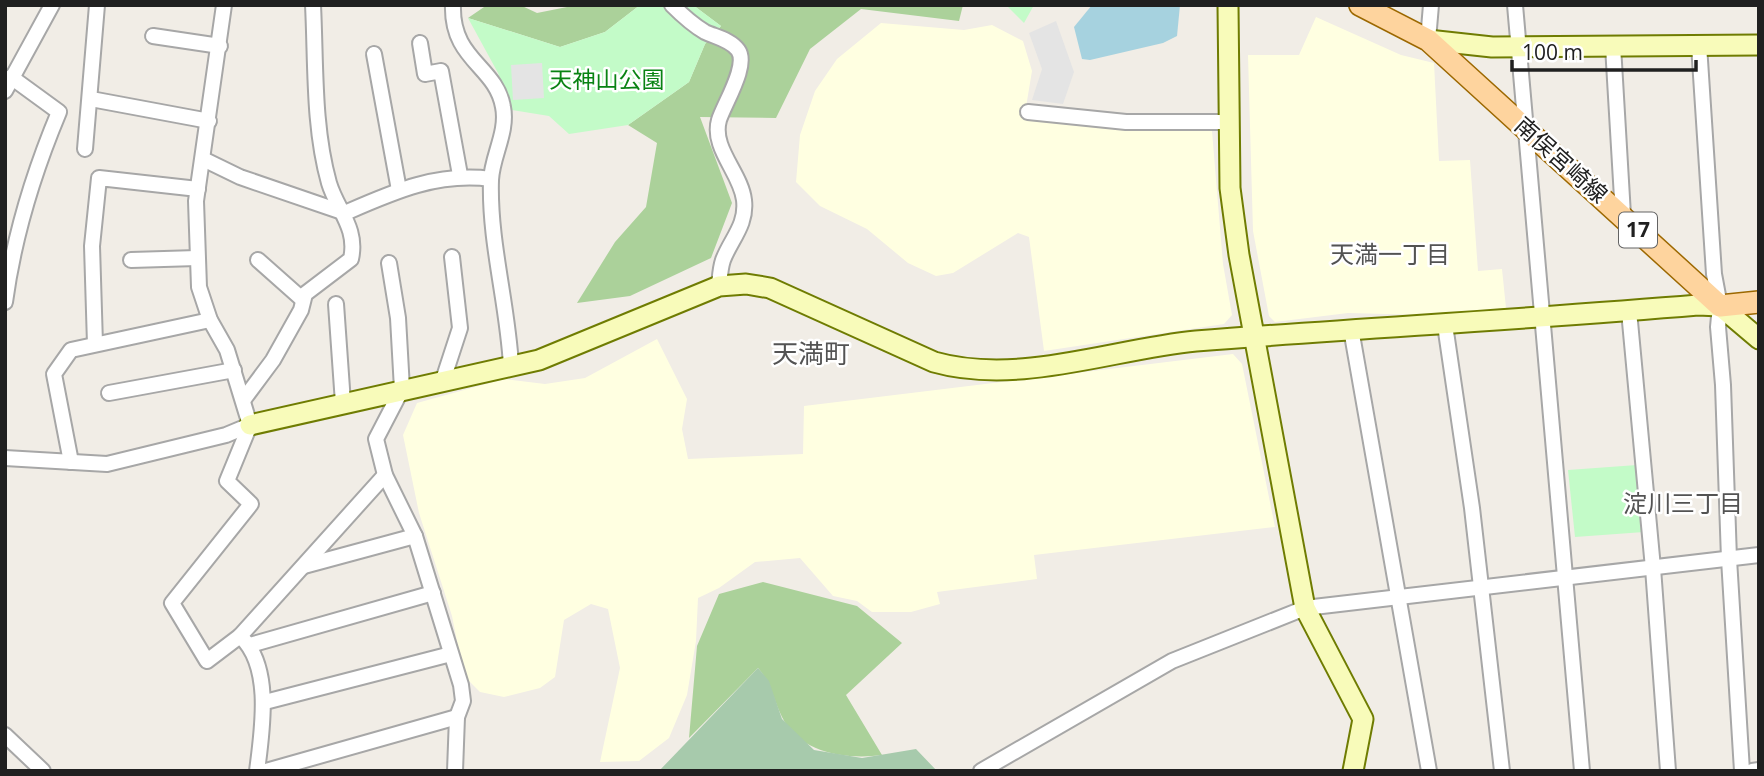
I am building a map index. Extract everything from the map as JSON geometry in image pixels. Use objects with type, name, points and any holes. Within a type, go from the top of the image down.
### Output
[{"type":"main road","name":"南俣宮崎線","points":[[1360,5],[1428,40],[1720,306]]},
{"type":"main road","points":[[1720,306],[1759,302]]},
{"type":"street","points":[[5,302],[11,260],[36,167],[59,112],[8,84],[52,5]]},
{"type":"street","points":[[85,149],[97,5]]},
{"type":"street","points":[[224,5],[198,189],[197,258],[200,287],[210,320],[234,370],[250,425],[228,481],[251,504],[172,603],[206,661],[245,640],[433,593]]},
{"type":"street","points":[[244,399],[274,360],[301,310],[302,299],[351,259],[351,231],[345,213],[330,186],[318,128],[313,5]]},
{"type":"street","points":[[453,5],[456,34],[464,51],[497,87],[504,108],[503,128],[491,179],[511,366]]},
{"type":"street","points":[[672,5],[705,31],[737,48],[741,57],[718,132],[720,145],[741,185],[745,209],[742,225],[724,258],[719,286]]},
{"type":"street","points":[[1431,5],[1428,40],[1470,46],[1759,45]]},
{"type":"street","points":[[1515,5],[1582,771]]},
{"type":"street","points":[[1229,7],[1230,188],[1254,338],[1305,608],[1363,719],[1353,771]]},
{"type":"street","points":[[153,36],[220,46]]},
{"type":"street","points":[[420,43],[425,74],[441,71],[460,175]]},
{"type":"street","points":[[1699,45],[1714,274],[1720,306],[1718,327],[1742,771]]},
{"type":"street","points":[[1613,46],[1623,215]]},
{"type":"street","points":[[374,54],[399,190]]},
{"type":"street","points":[[91,99],[209,121]]},
{"type":"street","points":[[1028,112],[1126,122],[1231,122]]},
{"type":"street","points":[[203,159],[240,177],[345,213],[399,190],[460,175],[491,179]]},
{"type":"street","points":[[95,344],[92,246],[99,178],[198,189]]},
{"type":"street","points":[[443,380],[460,328],[452,257]]},
{"type":"street","points":[[131,260],[197,258]]},
{"type":"street","points":[[258,260],[302,299]]},
{"type":"street","points":[[389,263],[398,318],[402,389],[376,439],[385,475],[415,536],[463,701],[457,717],[455,771]]},
{"type":"street","points":[[5,458],[107,464],[226,435],[250,425],[563,352],[683,299],[719,286],[746,284],[770,288],[934,362],[954,367],[1021,367],[1194,342],[1351,329],[1720,306],[1759,340]]},
{"type":"street","points":[[336,304],[344,403]]},
{"type":"street","points":[[1629,311],[1653,568],[1668,771]]},
{"type":"street","points":[[71,461],[54,373],[71,350],[210,320]]},
{"type":"street","points":[[1445,325],[1502,771]]},
{"type":"street","points":[[1351,329],[1429,771]]},
{"type":"street","points":[[109,393],[234,370]]},
{"type":"street","points":[[245,640],[302,567],[385,475]]},
{"type":"street","points":[[302,567],[415,536]]},
{"type":"street","points":[[982,771],[1172,661],[1305,608],[1759,555]]},
{"type":"street","points":[[245,640],[265,702],[257,771]]},
{"type":"street","points":[[265,702],[451,654]]},
{"type":"street","points":[[266,771],[457,717]]},
{"type":"street","points":[[5,734],[43,771]]},
{"type":"street","points":[[1752,771],[1759,770]]},
{"type":"shaded area","points":[[1316,17],[1401,55],[1434,63],[1439,161],[1470,160],[1478,271],[1502,269],[1506,308],[1424,315],[1348,313],[1275,322],[1269,316],[1253,231],[1248,55],[1299,55]]},
{"type":"shaded area","points":[[1056,21],[1074,72],[1063,104],[1032,100],[1042,69],[1029,33]]},
{"type":"shaded area","points":[[881,23],[964,30],[992,25],[1023,41],[1032,71],[1024,119],[1112,129],[1212,131],[1223,264],[1232,315],[1224,324],[1044,351],[1029,237],[1018,233],[953,273],[936,276],[908,263],[867,229],[820,206],[796,182],[800,135],[815,91],[837,59]]},
{"type":"shaded area","points":[[542,63],[544,98],[513,100],[511,65]]},
{"type":"shaded area","points":[[657,339],[687,399],[682,429],[688,459],[803,454],[804,406],[1233,354],[1242,364],[1275,527],[1034,555],[1037,579],[937,592],[940,604],[911,612],[872,612],[857,601],[833,596],[800,558],[755,562],[719,588],[698,598],[696,641],[687,695],[669,738],[639,761],[600,762],[620,668],[608,609],[591,604],[564,620],[555,677],[540,688],[504,697],[480,692],[464,676],[452,616],[419,513],[403,435],[417,403],[504,379],[545,384],[585,378]]},
{"type":"shaded area","points":[[758,668],[769,681],[782,719],[814,750],[862,758],[916,749],[937,771],[659,771]]},
{"type":"green space","points":[[487,5],[520,5],[537,13],[577,5],[640,5],[605,32],[560,47],[468,18]]},
{"type":"green space","name":"天神山公園","points":[[640,5],[693,5],[721,26],[705,44],[689,82],[628,125],[569,134],[549,116],[512,110],[498,73],[468,18],[560,47],[605,32]]},
{"type":"green space","points":[[693,5],[963,5],[959,21],[861,9],[810,49],[776,118],[700,117],[732,203],[711,258],[630,296],[577,303],[615,242],[646,207],[657,143],[628,125],[689,82],[705,44],[721,26]]},
{"type":"green space","points":[[1006,5],[1034,5],[1024,23]]},
{"type":"green space","points":[[1637,465],[1644,532],[1575,537],[1568,470]]},
{"type":"green space","points":[[763,582],[857,606],[902,643],[846,695],[882,755],[839,755],[800,739],[782,717],[758,668],[689,738],[697,646],[719,594]]},
{"type":"water","points":[[1092,5],[1180,5],[1177,36],[1163,43],[1090,60],[1082,59],[1074,27]]},
{"type":"district","name":"天満一丁目","points":[[1390,255]]},
{"type":"district","name":"天満町","points":[[811,354]]},
{"type":"district","name":"淀川三丁目","points":[[1683,504]]}]
